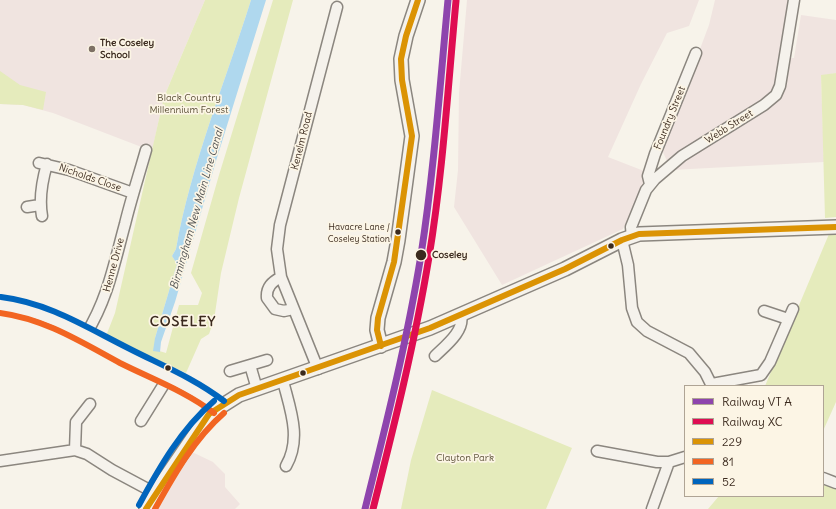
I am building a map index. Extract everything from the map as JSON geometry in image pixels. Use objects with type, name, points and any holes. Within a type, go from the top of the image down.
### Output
[{"type":"main road","points":[[381,346],[377,330],[378,318],[398,240],[412,136],[402,80],[401,59],[406,36],[418,0]]},
{"type":"main road","points":[[146,509],[192,436],[209,414],[239,395],[318,369],[461,315],[565,269],[627,238],[652,233],[836,227]]},
{"type":"main road","points":[[0,304],[29,309],[48,315],[86,334],[124,356],[188,384],[219,407]]},
{"type":"street","name":"Webb Street","points":[[627,238],[650,184],[682,156],[764,105],[776,95],[780,86],[794,0]]},
{"type":"street","name":"Kenelm Road","points":[[318,369],[281,277],[277,249],[280,225],[337,7]]},
{"type":"street","name":"Foundry Street","points":[[650,184],[648,176],[655,154],[696,53]]},
{"type":"street","name":"Henne Drive","points":[[86,334],[106,295],[146,150]]},
{"type":"street","name":"Nicholds Close","points":[[42,216],[40,205],[44,177],[43,164],[69,170],[133,193]]},
{"type":"street","points":[[27,207],[40,205]]},
{"type":"street","points":[[627,238],[632,308],[637,322],[647,331],[689,353],[696,360],[712,385],[761,374],[770,362],[793,308]]},
{"type":"street","points":[[281,277],[274,281],[268,288],[267,298],[275,309],[284,311],[293,309]]},
{"type":"street","points":[[764,311],[788,319]]},
{"type":"street","points":[[435,356],[458,331],[462,320],[461,315]]},
{"type":"street","points":[[230,371],[267,360]]},
{"type":"street","points":[[250,366],[257,389]]},
{"type":"street","points":[[141,422],[169,376]]},
{"type":"street","points":[[283,381],[295,428],[294,442],[290,459],[286,466]]},
{"type":"street","points":[[75,450],[76,422],[90,408]]},
{"type":"street","points":[[0,461],[75,450],[87,454],[112,470],[155,493]]},
{"type":"street","points":[[604,450],[657,462],[669,462],[684,457]]},
{"type":"street","points":[[652,509],[669,462]]},
{"type":"street","points":[[824,478],[836,483]]},
{"type":"shaded area","name":"The Coseley School","points":[[0,0],[205,0],[164,97],[152,151],[53,113],[23,105],[0,104]]},
{"type":"shaded area","points":[[467,0],[699,0],[689,26],[667,33],[641,84],[608,157],[644,171],[646,181],[623,229],[502,285],[454,207],[458,170],[459,93]]},
{"type":"shaded area","points":[[715,0],[791,0],[780,58],[794,58],[801,15],[836,20],[836,73],[821,76],[824,162],[671,170],[662,150],[709,25]]},
{"type":"shaded area","points":[[190,451],[213,462],[225,474],[225,487],[240,504],[235,509],[156,509]]},
{"type":"green space","name":"Black Country Millennium Forest","points":[[205,0],[251,0],[199,155],[182,217],[176,249],[172,256],[177,264],[155,338],[156,350],[166,353],[179,305],[198,305],[202,293],[191,273],[219,175],[273,0],[293,0],[239,198],[221,273],[214,320],[209,334],[201,339],[186,373],[106,336],[115,313],[164,97]]},
{"type":"green space","points":[[0,71],[20,85],[46,92],[43,110],[23,105],[0,104]]},
{"type":"green space","points":[[836,73],[836,217],[825,218],[821,75]]},
{"type":"green space","points":[[829,234],[836,234],[836,402],[824,429],[824,385],[765,385]]},
{"type":"green space","name":"Clayton Park","points":[[432,390],[572,448],[546,509],[401,509],[411,460]]},
{"type":"green space","points":[[824,481],[836,486],[836,509],[708,509],[718,497],[824,497]]},
{"type":"water","name":"Birmingham New Main Line Canal","points":[[251,0],[266,0],[216,161],[175,302],[161,342],[160,352],[153,351],[155,338],[177,264],[172,256],[176,249],[190,186],[209,124]]},
{"type":"transit line","name":"229","points":[[381,346],[377,330],[378,318],[394,262],[412,136],[402,80],[401,59],[406,36],[418,0]]},
{"type":"transit line","points":[[365,509],[403,351],[421,255],[433,160],[448,0]]},
{"type":"transit line","name":"229","points":[[146,509],[209,414],[239,395],[430,328],[565,269],[622,240],[639,234],[836,227]]},
{"type":"transit line","name":"52","points":[[1,297],[19,300],[51,310],[67,317],[177,372],[201,385],[224,401]]},
{"type":"transit line","name":"81","points":[[0,313],[32,320],[62,332],[120,363],[192,398],[214,413]]},
{"type":"transit line","name":"52","points":[[139,505],[163,463],[181,436],[214,401]]},
{"type":"transit line","name":"81","points":[[155,509],[185,458],[203,434],[224,413]]},
{"type":"rail line","name":"XC","points":[[373,509],[411,352],[429,257],[442,161],[456,1]]},
{"type":"place","name":"The Coseley School","points":[[92,49]]},
{"type":"place","name":"Havacre Lane / Coseley Station","points":[[398,232]]},
{"type":"place","name":"Coseley","points":[[421,255]]},
{"type":"district","name":"COSELEY","points":[[183,322]]}]
